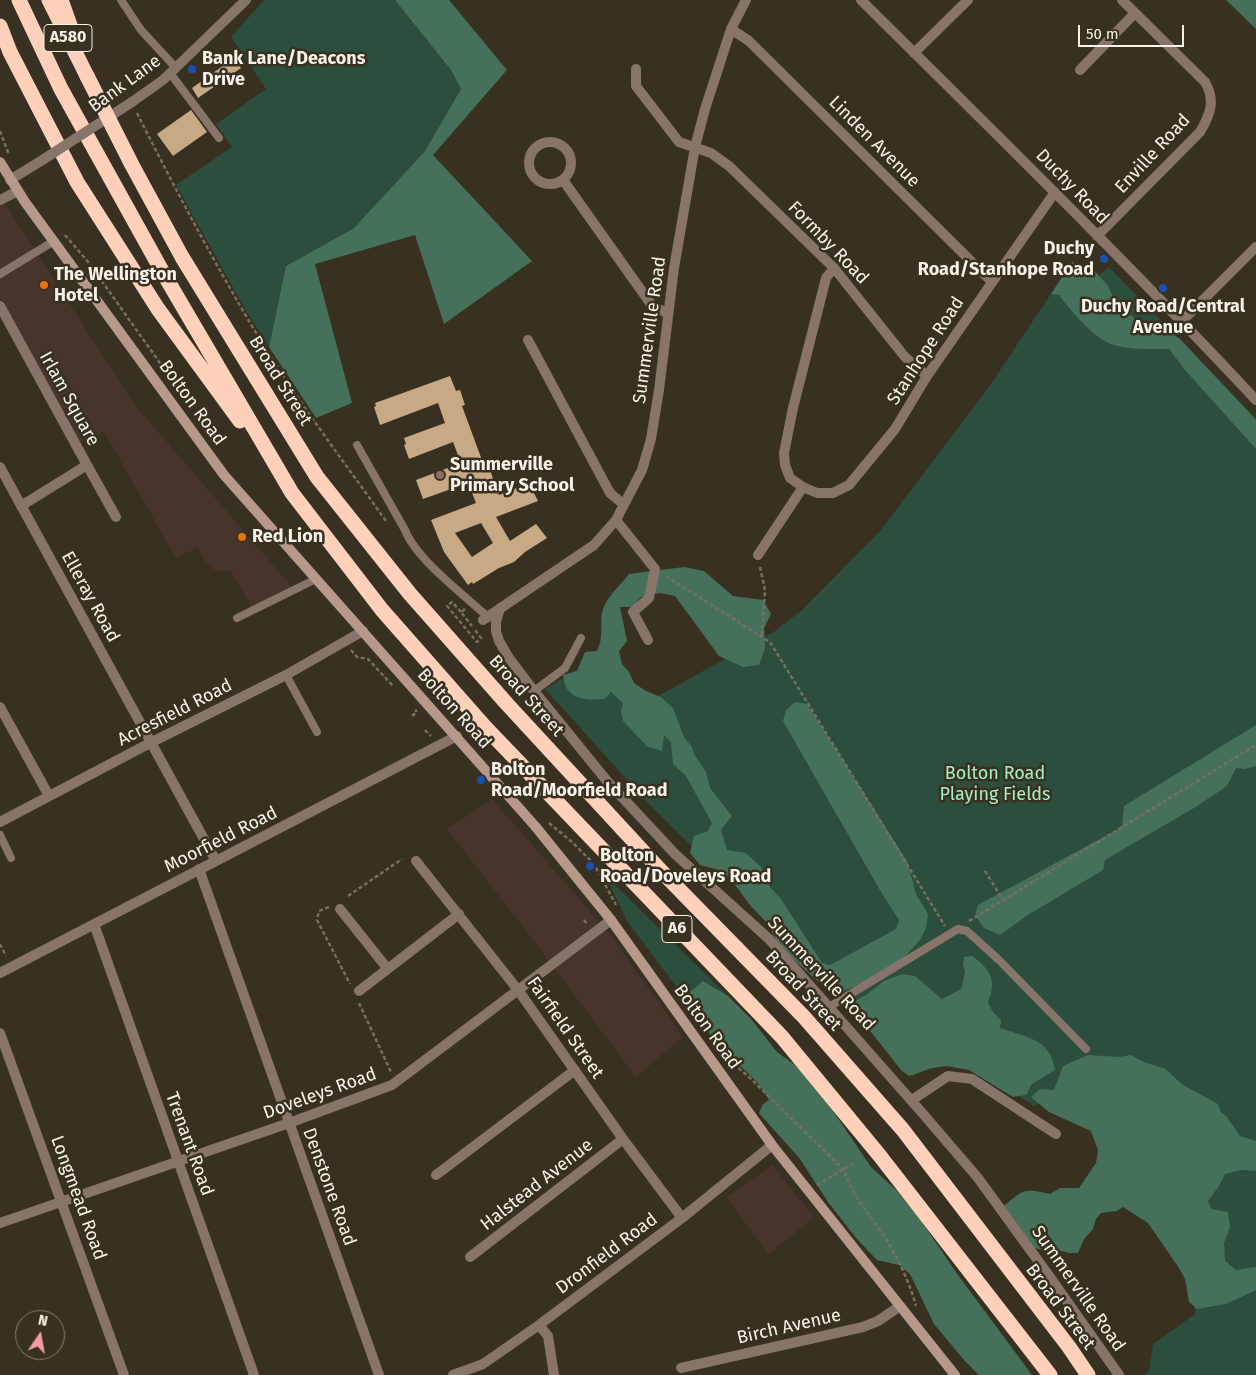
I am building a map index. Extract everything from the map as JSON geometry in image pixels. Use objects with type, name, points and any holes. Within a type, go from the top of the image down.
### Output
[{"type":"highway","name":"A580","points":[[19,0],[61,89],[142,236],[292,493]]},
{"type":"highway","name":"Broad Street","points":[[48,0],[132,165],[182,257],[317,477],[410,594],[507,704],[663,873],[804,1018],[903,1130],[1069,1347],[1088,1375]]},
{"type":"highway","name":"A6","points":[[61,0],[87,76]]},
{"type":"highway","name":"A6","points":[[0,26],[10,52],[77,182],[158,309],[292,493],[382,610],[486,727],[782,1037],[880,1156],[1050,1375]]},
{"type":"street","name":"Summerville Road","points":[[486,619],[594,545],[616,520],[642,470],[651,439],[668,313],[695,147],[704,108],[731,29],[746,0]]},
{"type":"street","name":"Duchy Road","points":[[861,0],[1055,192],[1182,321],[1256,400]]},
{"type":"street","points":[[914,53],[968,0]]},
{"type":"street","name":"Enville Road","points":[[1097,236],[1200,132],[1210,111],[1210,93],[1205,82],[1122,0]]},
{"type":"street","name":"Bank Lane","points":[[10,180],[132,102],[173,70],[241,2]]},
{"type":"street","points":[[1080,70],[1135,13]]},
{"type":"street","name":"Linden Avenue","points":[[731,29],[749,41],[992,281]]},
{"type":"street","name":"Formby Road","points":[[636,69],[636,86],[679,142],[711,152],[729,166],[834,268],[905,357],[927,376]]},
{"type":"street","points":[[553,143],[565,149],[571,161],[570,168],[563,180],[550,184],[537,180],[532,175],[529,162],[534,149],[540,145],[553,143]]},
{"type":"street","name":"Bolton Road","points":[[0,162],[10,180],[224,475],[535,826],[611,920],[772,1145],[955,1375]]},
{"type":"street","points":[[563,180],[653,307],[668,313]]},
{"type":"street","points":[[0,200],[18,191]]},
{"type":"street","name":"Stanhope Road","points":[[803,487],[817,494],[833,493],[849,485],[895,429],[927,376],[1055,192]]},
{"type":"street","points":[[1182,321],[1256,247]]},
{"type":"street","points":[[758,555],[803,487],[790,478],[785,465],[784,453],[793,408],[826,278],[834,268]]},
{"type":"street","name":"Irlam Square","points":[[0,306],[87,465],[21,506]]},
{"type":"street","points":[[528,340],[610,493],[623,504]]},
{"type":"street","points":[[87,465],[116,518]]},
{"type":"street","name":"Elleray Road","points":[[0,467],[216,861]]},
{"type":"street","points":[[616,520],[655,568],[649,598],[633,612],[648,640]]},
{"type":"street","name":"Summerville Road","points":[[500,608],[496,622],[496,632],[509,658],[534,691],[607,781],[675,854],[769,938],[912,1100],[978,1178],[1119,1375]]},
{"type":"street","name":"Acresfield Road","points":[[0,822],[152,742],[286,675],[363,631]]},
{"type":"street","points":[[0,707],[49,796]]},
{"type":"street","name":"Moorfield Road","points":[[0,974],[457,736]]},
{"type":"street","name":"Fairfield Street","points":[[416,860],[518,990],[623,1139],[682,1218]]},
{"type":"street","name":"Denstone Road","points":[[199,869],[379,1375]]},
{"type":"street","points":[[340,909],[387,968]]},
{"type":"street","points":[[359,991],[460,914]]},
{"type":"street","name":"Doveleys Road","points":[[0,1223],[289,1124],[392,1085],[611,920]]},
{"type":"street","name":"Trenant Road","points":[[94,924],[254,1375]]},
{"type":"street","name":"Longmead Road","points":[[0,1033],[124,1375]]},
{"type":"street","points":[[436,1175],[575,1070]]},
{"type":"street","points":[[912,1100],[948,1076],[972,1079],[1056,1134]]},
{"type":"street","name":"Halstead Avenue","points":[[470,1257],[623,1139]]},
{"type":"street","name":"Dronfield Road","points":[[453,1375],[483,1364],[539,1325],[682,1218],[772,1145]]},
{"type":"street","name":"Birch Avenue","points":[[681,1368],[863,1327],[878,1321],[900,1306]]},
{"type":"street","points":[[539,1325],[548,1336],[554,1375]]},
{"type":"lane","points":[[121,0],[173,70],[219,138]]},
{"type":"lane","points":[[0,274],[54,241]]},
{"type":"lane","points":[[357,445],[405,530],[409,542],[486,619]]},
{"type":"lane","points":[[237,618],[316,579]]},
{"type":"lane","points":[[534,691],[564,668],[580,638]]},
{"type":"lane","points":[[286,675],[317,732]]},
{"type":"lane","points":[[0,835],[11,858]]},
{"type":"lane","points":[[829,1006],[954,931],[967,931],[1000,961],[1086,1048]]},
{"type":"path","points":[[132,102],[166,171],[249,321],[304,407],[388,523]]},
{"type":"path","points":[[0,131],[12,162]]},
{"type":"path","points":[[758,555],[765,590],[762,637]]},
{"type":"path","points":[[655,568],[770,642],[954,931],[1256,744]]},
{"type":"path","points":[[452,602],[461,612],[481,638],[477,642],[447,606],[452,602]]},
{"type":"path","points":[[461,612],[465,608],[486,619]]},
{"type":"path","points":[[357,657],[368,659],[393,686]]},
{"type":"path","points":[[411,706],[417,712],[412,716]]},
{"type":"path","points":[[348,896],[402,859]]},
{"type":"path","points":[[985,871],[1004,900]]},
{"type":"path","points":[[0,944],[6,957]]},
{"type":"path","points":[[723,1061],[736,1066],[749,1076],[844,1170],[849,1186],[887,1240],[912,1291],[918,1312]]},
{"type":"path","points":[[813,1187],[853,1164]]},
{"type":"shaded area","points":[[0,196],[135,405],[293,588],[252,607],[230,570],[220,571],[212,569],[205,561],[198,547],[176,558],[104,432],[80,443],[0,305]]},
{"type":"shaded area","points":[[492,799],[610,934],[683,1037],[636,1077],[447,829]]},
{"type":"shaded area","points":[[772,1165],[814,1217],[768,1255],[727,1197]]},
{"type":"green space","points":[[264,0],[395,0],[451,70],[461,89],[425,151],[354,228],[286,266],[269,347],[245,309],[176,185],[232,147],[216,124],[266,89],[231,37]]},
{"type":"green space","points":[[395,0],[449,0],[507,70],[433,155],[532,261],[444,324],[415,235],[315,264],[352,403],[316,418],[269,347],[286,266],[354,228],[425,151],[461,89],[451,70]]},
{"type":"green space","points":[[1226,0],[1256,0],[1256,29]]},
{"type":"green space","name":"Bolton Road Playing Fields","points":[[1072,262],[1091,282],[1109,267],[1256,418],[1256,1375],[1144,1375],[1149,1371],[1153,1344],[1195,1314],[1191,1277],[1105,1138],[1046,1098],[1034,1106],[996,1081],[952,1063],[932,1066],[913,1076],[823,983],[727,877],[684,839],[649,804],[545,689],[600,656],[642,705],[775,631],[802,610],[880,531],[991,384]]},
{"type":"green space","points":[[1072,262],[1094,270],[1108,286],[1118,308],[1140,321],[1164,329],[1180,339],[1256,420],[1256,449],[1185,370],[1169,349],[1128,348],[1107,342],[1091,331],[1059,295],[1051,294]]},
{"type":"green space","points":[[684,567],[704,571],[733,596],[763,600],[771,614],[764,628],[765,648],[759,665],[743,667],[719,656],[675,596],[660,593],[641,597],[632,607],[620,607],[627,641],[619,651],[622,664],[629,672],[634,683],[646,691],[661,697],[673,708],[684,737],[706,772],[710,788],[732,816],[721,830],[727,850],[746,853],[761,867],[770,887],[781,899],[822,963],[830,965],[896,929],[899,920],[783,721],[786,710],[795,702],[807,704],[907,861],[916,894],[928,914],[926,928],[920,940],[901,961],[855,987],[839,992],[825,988],[780,947],[767,923],[749,904],[729,876],[715,869],[700,865],[690,853],[694,836],[708,831],[712,823],[686,776],[673,764],[671,742],[664,735],[662,751],[648,747],[623,721],[621,711],[623,703],[611,692],[605,699],[583,699],[573,695],[565,686],[563,675],[577,671],[585,652],[597,651],[601,640],[602,616],[605,604],[629,574]]},
{"type":"green space","points":[[1256,725],[1256,766],[1244,769],[1236,768],[1227,786],[1194,808],[1105,860],[1103,870],[1028,915],[1000,935],[984,928],[975,916],[978,905],[1122,827],[1124,806]]},
{"type":"green space","points":[[605,875],[728,996],[703,981],[691,991],[687,999],[684,997],[627,921]]},
{"type":"green space","points":[[972,956],[984,966],[990,976],[992,988],[988,1003],[1001,1020],[1000,1028],[1028,1037],[1043,1045],[1052,1059],[1055,1070],[1032,1084],[1026,1095],[1013,1097],[969,1070],[946,1066],[932,1068],[909,1076],[901,1070],[849,1004],[866,995],[884,981],[902,974],[915,976],[942,999],[961,989],[965,973],[964,957]]},
{"type":"green space","points":[[703,981],[728,996],[752,1020],[777,1052],[802,1070],[831,1108],[871,1167],[896,1190],[920,1219],[958,1275],[1032,1375],[979,1375],[934,1324],[910,1274],[899,1265],[877,1260],[856,1238],[828,1202],[800,1159],[759,1113],[763,1104],[769,1100],[765,1092],[713,1038],[691,1006],[687,999],[691,991]]},
{"type":"green space","points":[[1088,1055],[1119,1057],[1131,1055],[1146,1063],[1164,1068],[1183,1085],[1218,1104],[1221,1112],[1227,1117],[1240,1136],[1256,1141],[1256,1171],[1241,1170],[1225,1174],[1208,1201],[1211,1209],[1228,1212],[1230,1227],[1224,1243],[1225,1261],[1236,1270],[1256,1267],[1256,1290],[1226,1304],[1197,1309],[1189,1302],[1185,1279],[1179,1268],[1148,1223],[1123,1207],[1117,1211],[1101,1213],[1096,1219],[1093,1229],[1084,1239],[1078,1253],[1069,1253],[1054,1249],[1048,1251],[1035,1248],[1004,1206],[1025,1191],[1050,1194],[1060,1188],[1079,1188],[1096,1163],[1098,1150],[1091,1131],[1049,1112],[1031,1097],[1040,1089],[1054,1090],[1063,1066]]},
{"type":"building","points":[[234,58],[241,68],[198,98],[192,88]]},
{"type":"building","points":[[191,110],[207,132],[173,156],[157,134]]},
{"type":"building","points":[[450,376],[456,391],[460,390],[465,405],[462,406],[486,471],[490,470],[499,495],[529,483],[538,501],[496,517],[510,541],[536,524],[547,538],[525,552],[514,562],[468,585],[444,552],[431,520],[476,503],[468,483],[423,499],[416,480],[461,463],[453,442],[409,459],[404,445],[406,444],[404,438],[445,423],[438,403],[380,425],[374,407],[376,406],[375,403]],"holes":[[[481,523],[493,543],[472,557],[455,533]]]},
{"type":"place","name":"Bank Lane/Deacons Drive","points":[[192,69]]},
{"type":"place","name":"Duchy Road/Stanhope Road","points":[[1104,259]]},
{"type":"place","name":"The Wellington Hotel","points":[[44,285]]},
{"type":"place","name":"Duchy Road/Central Avenue","points":[[1163,288]]},
{"type":"place","name":"Summerville Primary School","points":[[440,475]]},
{"type":"place","name":"Red Lion","points":[[242,537]]},
{"type":"place","name":"Bolton Road/Moorfield Road","points":[[481,780]]},
{"type":"place","name":"Bolton Road/Doveleys Road","points":[[590,866]]}]
